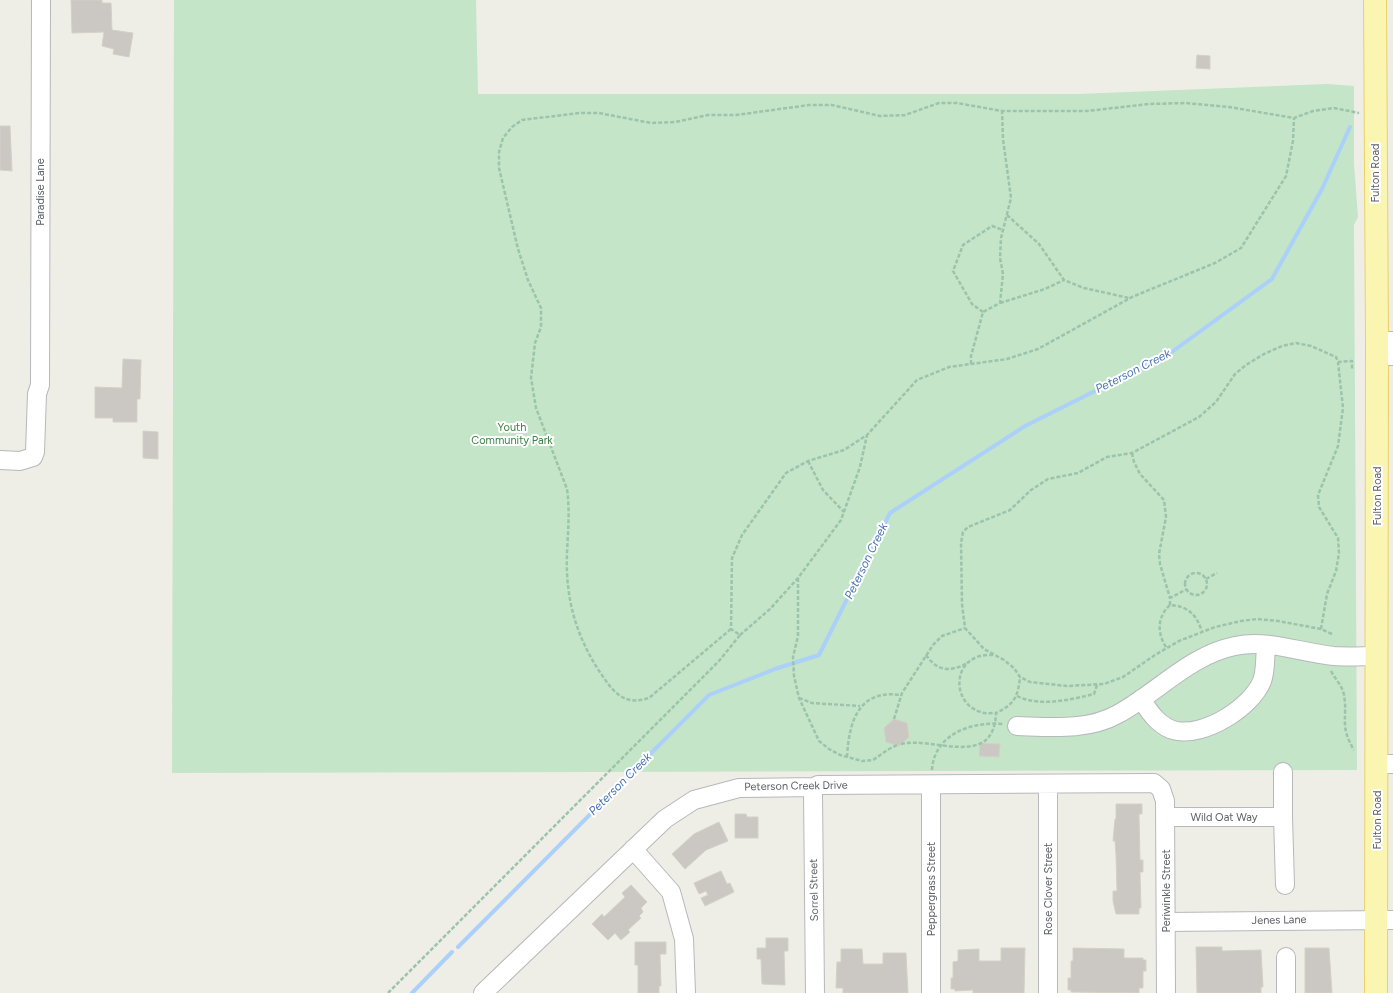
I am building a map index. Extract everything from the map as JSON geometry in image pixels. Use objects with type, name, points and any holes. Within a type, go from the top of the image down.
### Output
[{"type":"main road","name":"Fulton Road","points":[[1374,0],[1375,116],[1385,348],[1377,656],[1385,764],[1385,920],[1376,993]]},
{"type":"street","name":"Paradise Lane","points":[[0,460],[20,461],[33,457],[35,452],[37,394],[40,385],[41,0]]},
{"type":"street","points":[[1017,726],[1056,727],[1088,725],[1117,715],[1205,655],[1236,645],[1266,645],[1334,656],[1377,656]]},
{"type":"street","points":[[1141,700],[1159,723],[1177,731],[1202,729],[1229,716],[1246,704],[1262,681],[1266,645]]},
{"type":"street","points":[[1283,772],[1284,885]]},
{"type":"street","name":"Peterson Creek Drive","points":[[482,993],[664,819],[694,800],[739,788],[814,787],[818,785],[1154,783],[1161,789]]},
{"type":"street","name":"Peppergrass Street","points":[[931,784],[931,993]]},
{"type":"street","name":"Rose Clover Street","points":[[1048,784],[1048,993]]},
{"type":"street","name":"Sorrel Street","points":[[814,787],[815,993]]},
{"type":"street","name":"Periwinkle Street","points":[[1161,789],[1165,801],[1166,993]]},
{"type":"street","name":"Wild Oat Way","points":[[1165,817],[1283,817]]},
{"type":"street","points":[[633,849],[672,892],[684,939],[686,993]]},
{"type":"street","name":"Jenes Lane","points":[[1166,922],[1385,920]]},
{"type":"street","points":[[1286,957],[1286,993]]},
{"type":"path","points":[[731,629],[649,698],[638,702],[623,699],[610,687],[593,662],[578,632],[572,607],[568,576],[569,503],[567,489],[536,408],[531,378],[535,344],[540,327],[541,308],[528,280],[509,216],[499,168],[499,152],[503,138],[512,127],[522,120],[579,112],[599,112],[651,123],[675,122],[708,115],[736,115],[781,110],[809,105],[832,105],[880,116],[905,115],[939,103],[958,103],[1002,111],[1087,111],[1149,104],[1185,103],[1229,107],[1294,118],[1313,111],[1334,108],[1375,116]]},
{"type":"path","points":[[1000,303],[1003,274],[1000,258],[1003,230],[1011,198],[1003,139],[1002,111]]},
{"type":"path","points":[[731,629],[732,558],[742,535],[786,473],[808,461],[844,450],[867,435],[917,380],[949,368],[1007,359],[1038,349],[1130,298],[1215,263],[1241,248],[1286,176],[1293,140],[1294,118]]},
{"type":"path","points":[[1007,215],[1038,244],[1064,280],[1084,288],[1130,298]]},
{"type":"path","points":[[983,312],[972,304],[953,271],[963,245],[992,226],[1003,230]]},
{"type":"path","points":[[971,364],[971,356],[983,312],[1000,303],[1045,289],[1064,280]]},
{"type":"path","points":[[1321,629],[1327,594],[1336,571],[1339,553],[1338,538],[1319,507],[1318,495],[1338,446],[1343,408],[1338,362],[1336,357],[1302,343],[1290,343],[1282,346],[1246,365],[1235,374],[1210,409],[1199,417],[1132,453],[1107,457],[1078,473],[1048,479],[1031,490],[1010,510],[968,527],[963,532],[961,543],[962,599],[965,628],[984,650],[1004,660],[1014,668],[1020,677],[1030,682],[1044,685],[1097,685],[1123,677],[1166,648],[1202,632],[1241,621],[1257,619],[1278,621],[1321,629],[1332,634]]},
{"type":"path","points":[[1338,362],[1352,361],[1352,370]]},
{"type":"path","points":[[388,993],[719,662],[740,636],[770,609],[798,578],[841,520],[860,467],[867,435]]},
{"type":"path","points":[[1132,453],[1134,462],[1140,474],[1160,494],[1165,504],[1166,517],[1159,554],[1160,564],[1170,598],[1170,605],[1163,615],[1159,631],[1166,648]]},
{"type":"path","points":[[808,461],[823,490],[844,512]]},
{"type":"path","points":[[1206,579],[1217,573]]},
{"type":"path","points":[[1191,574],[1201,574],[1206,579],[1206,590],[1200,594],[1192,594],[1187,589],[1185,582],[1191,574]]},
{"type":"path","points":[[798,578],[798,636],[793,658],[794,676],[799,698],[819,740],[829,749],[847,757],[862,761],[873,760],[889,748],[897,745]]},
{"type":"path","points":[[1170,598],[1187,589]]},
{"type":"path","points":[[1170,605],[1178,605],[1195,615],[1202,632]]},
{"type":"path","points":[[894,719],[901,695],[926,655],[942,636],[965,628]]},
{"type":"path","points":[[731,629],[740,636]]},
{"type":"path","points":[[926,655],[933,664],[947,670],[957,669],[977,657],[993,655]]},
{"type":"path","points":[[966,664],[961,674],[959,688],[963,700],[971,708],[981,713],[996,713],[1011,704],[1016,696],[1020,677]]},
{"type":"path","points":[[1329,668],[1342,690],[1345,704],[1344,725],[1348,740],[1354,750]]},
{"type":"path","points":[[1016,696],[1023,699],[1036,700],[1073,699],[1094,694],[1097,685]]},
{"type":"path","points":[[799,698],[812,703],[861,706],[884,695],[901,695]]},
{"type":"path","points":[[847,757],[850,727],[861,706]]},
{"type":"path","points":[[901,744],[909,742],[941,746],[974,746],[986,740],[993,731],[996,724],[996,713]]},
{"type":"path","points":[[931,784],[932,766],[941,746],[952,734],[972,726],[996,724],[1017,726]]},
{"type":"green space","name":"Youth Community Park","points":[[174,0],[476,0],[478,94],[1078,94],[1327,84],[1354,86],[1354,164],[1358,217],[1354,225],[1357,770],[172,773]]},
{"type":"building","points":[[71,0],[102,0],[102,3],[111,3],[112,30],[133,33],[129,57],[113,54],[114,49],[102,46],[104,32],[72,33]]},
{"type":"building","points":[[1197,55],[1210,56],[1210,69],[1196,68]]},
{"type":"building","points":[[0,126],[10,126],[12,171],[0,170]]},
{"type":"building","points":[[123,359],[141,360],[140,399],[137,399],[137,422],[113,422],[113,418],[95,418],[95,387],[122,388]]},
{"type":"building","points":[[143,431],[158,432],[158,459],[143,458]]},
{"type":"building","points":[[894,719],[907,723],[909,737],[899,746],[886,742],[884,728]]},
{"type":"building","points":[[980,743],[1000,744],[999,757],[979,756]]},
{"type":"building","points":[[1116,804],[1142,804],[1142,814],[1139,814],[1140,860],[1143,860],[1143,872],[1140,872],[1141,908],[1139,908],[1139,914],[1116,914],[1113,901],[1113,891],[1117,891],[1115,841],[1113,841],[1116,819]]},
{"type":"building","points":[[735,814],[746,814],[747,817],[758,817],[758,838],[735,838]]},
{"type":"building","points":[[719,822],[728,841],[706,850],[685,869],[672,854],[694,834]]},
{"type":"building","points":[[721,871],[727,884],[730,883],[734,892],[705,906],[701,898],[708,895],[706,891],[699,894],[694,883]]},
{"type":"building","points":[[631,885],[647,902],[641,908],[643,912],[639,916],[641,918],[628,930],[630,932],[621,940],[615,933],[608,940],[592,924],[602,914],[604,917],[625,897],[622,893]]},
{"type":"building","points":[[766,938],[788,938],[788,951],[784,951],[785,985],[762,984],[761,959],[757,959],[757,948],[766,948]]},
{"type":"building","points":[[635,942],[666,942],[666,954],[660,954],[661,986],[659,986],[659,993],[638,993],[638,965],[635,965]]},
{"type":"building","points":[[1196,947],[1222,947],[1222,951],[1261,950],[1263,987],[1261,987],[1261,993],[1197,993]]},
{"type":"building","points":[[1001,948],[1025,948],[1024,993],[973,993],[973,990],[955,991],[955,989],[951,989],[953,962],[958,961],[958,950],[979,949],[979,961],[1001,961]]},
{"type":"building","points":[[1073,948],[1124,949],[1124,958],[1143,958],[1143,960],[1146,960],[1146,971],[1143,971],[1143,988],[1139,988],[1139,993],[1071,992],[1071,990],[1068,990],[1068,978],[1071,978]]},
{"type":"building","points":[[1305,948],[1329,948],[1332,993],[1305,993]]},
{"type":"building","points":[[841,949],[862,949],[863,964],[883,964],[883,953],[906,953],[908,993],[843,993],[843,988],[836,988],[837,962],[841,962]]},
{"type":"waterway","name":"Peterson Creek","points":[[458,947],[709,695],[775,669],[819,655],[890,513],[1025,426],[1169,354],[1272,279],[1322,189],[1350,127]]},
{"type":"waterway","name":"Peterson Creek","points":[[412,993],[452,952]]}]
